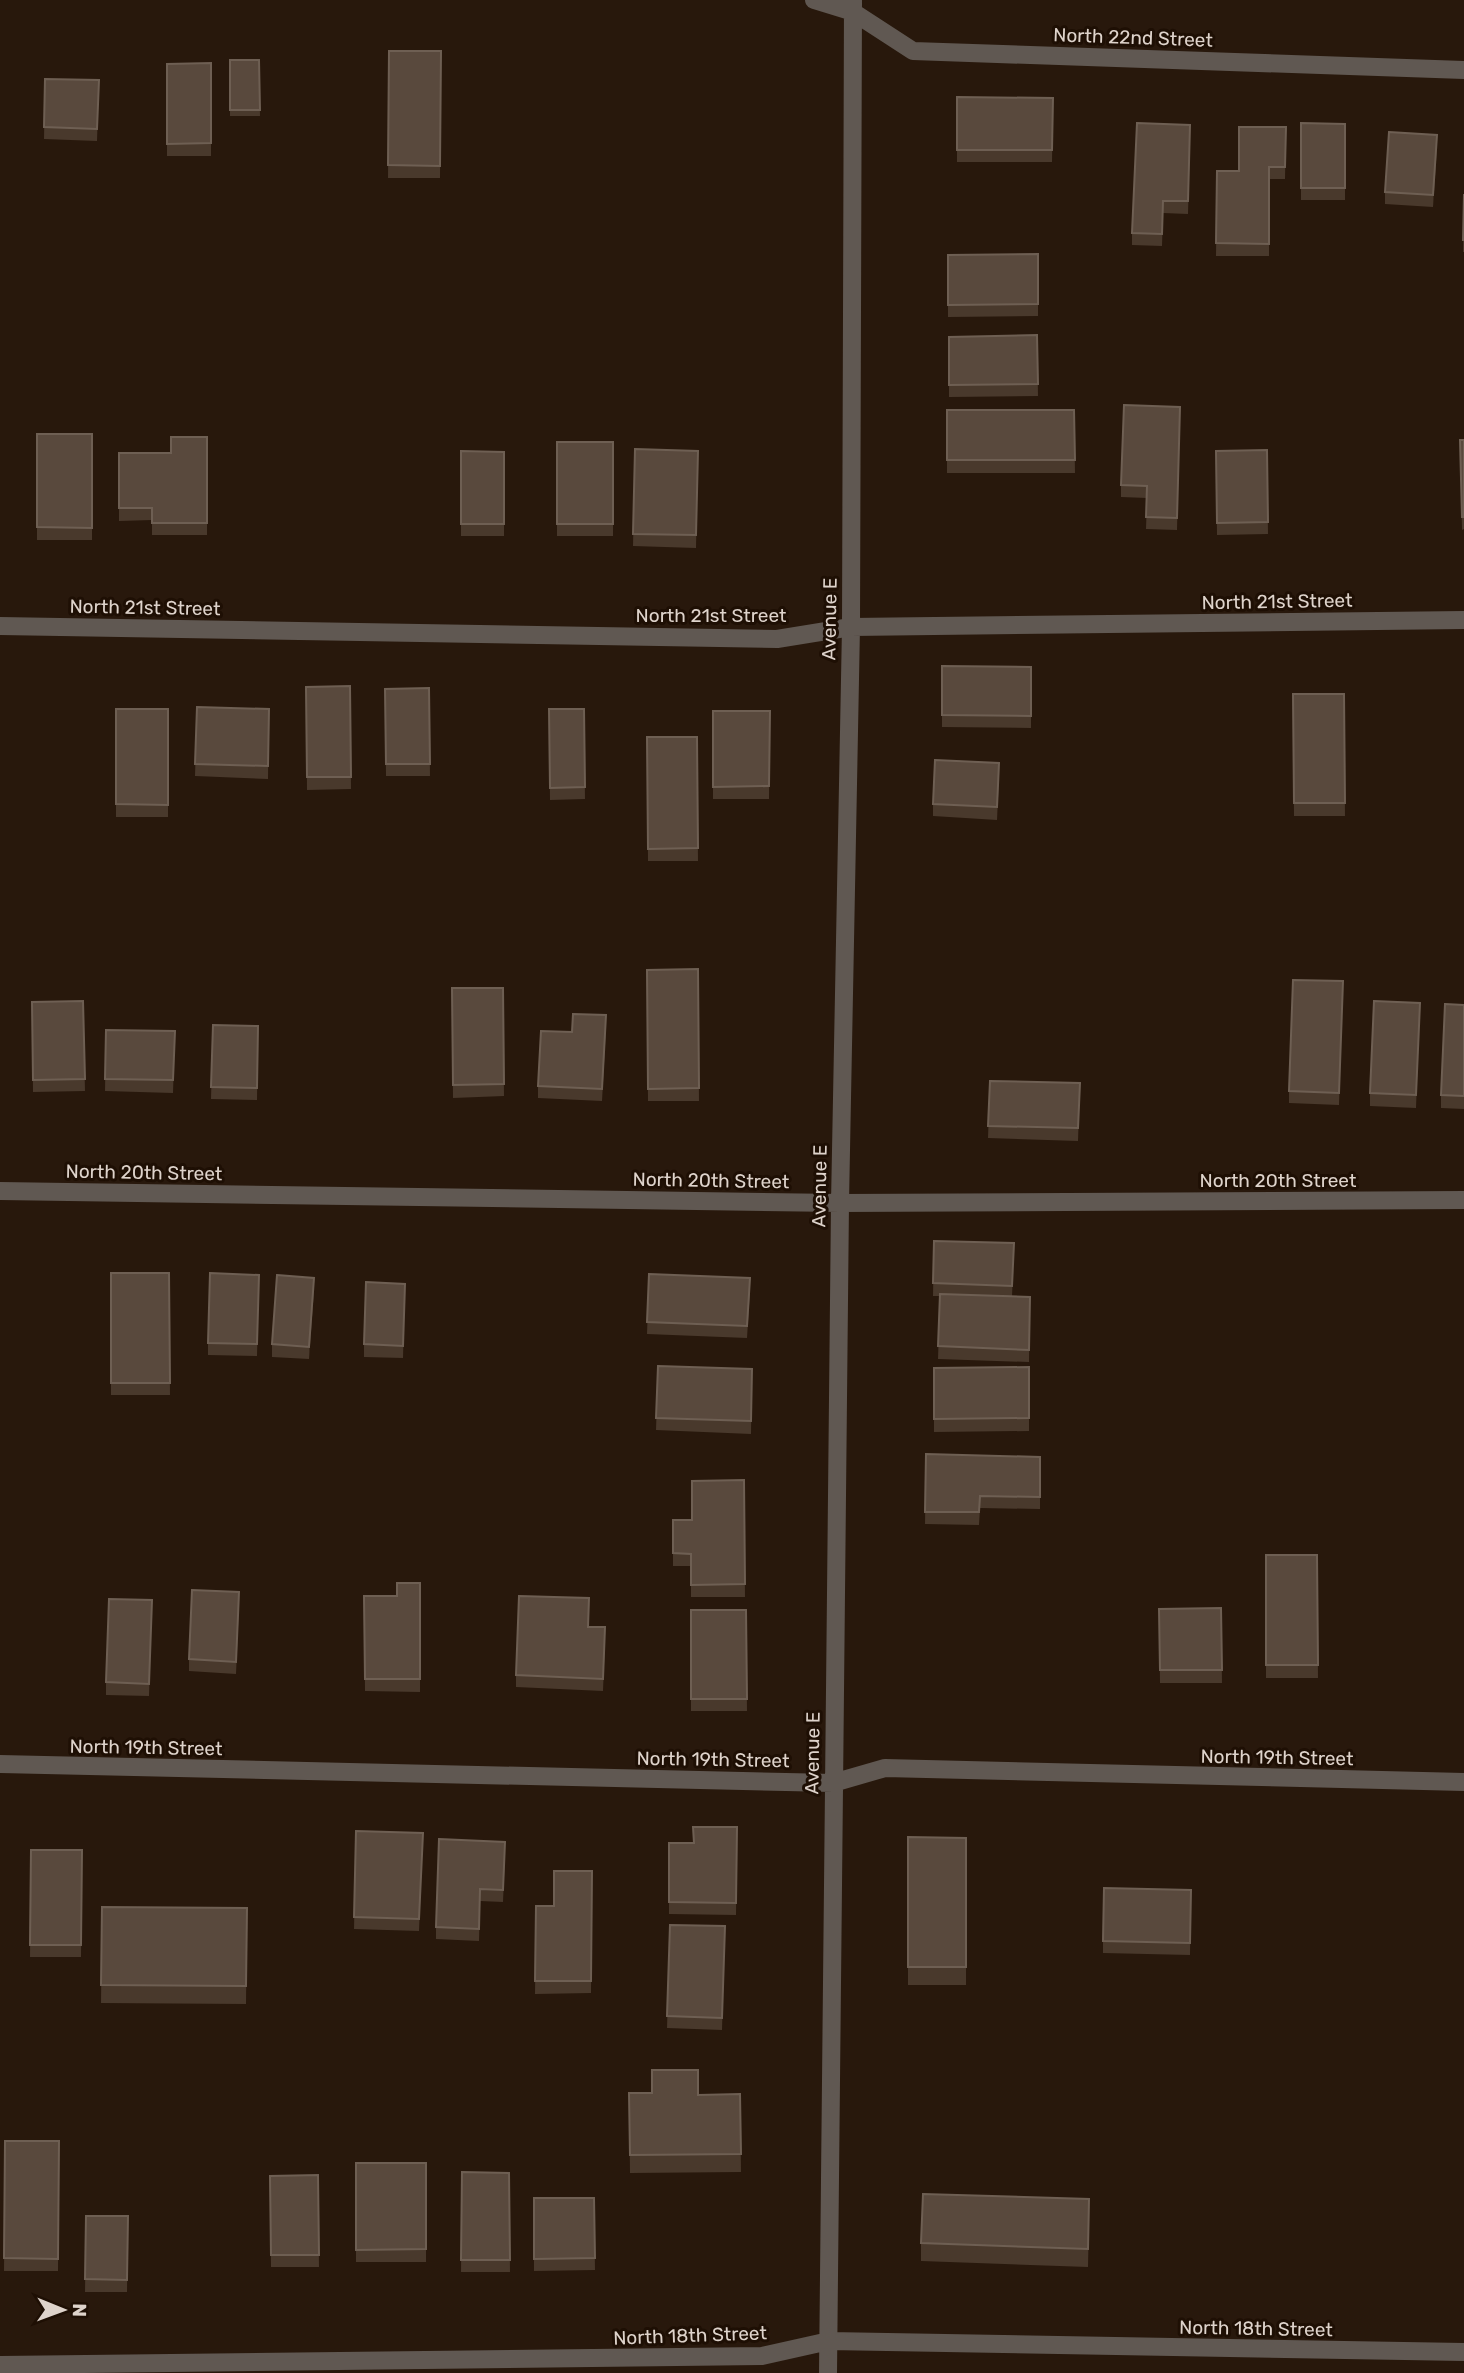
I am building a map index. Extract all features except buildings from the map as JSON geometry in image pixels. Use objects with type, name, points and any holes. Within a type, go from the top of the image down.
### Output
[{"type":"street","name":"North 22nd Street","points":[[814,0],[853,6],[913,51],[1464,70]]},
{"type":"street","name":"Avenue E","points":[[828,2373],[840,1203],[851,627],[853,6]]},
{"type":"street","name":"North 21st Street","points":[[0,626],[777,639],[851,627],[1464,620]]},
{"type":"street","name":"North 20th Street","points":[[0,1191],[840,1203],[1464,1200]]},
{"type":"street","name":"North 19th Street","points":[[0,1764],[833,1783],[885,1768],[1464,1782]]},
{"type":"street","name":"North 18th Street","points":[[0,2365],[762,2356],[829,2341],[1464,2352]]}]
